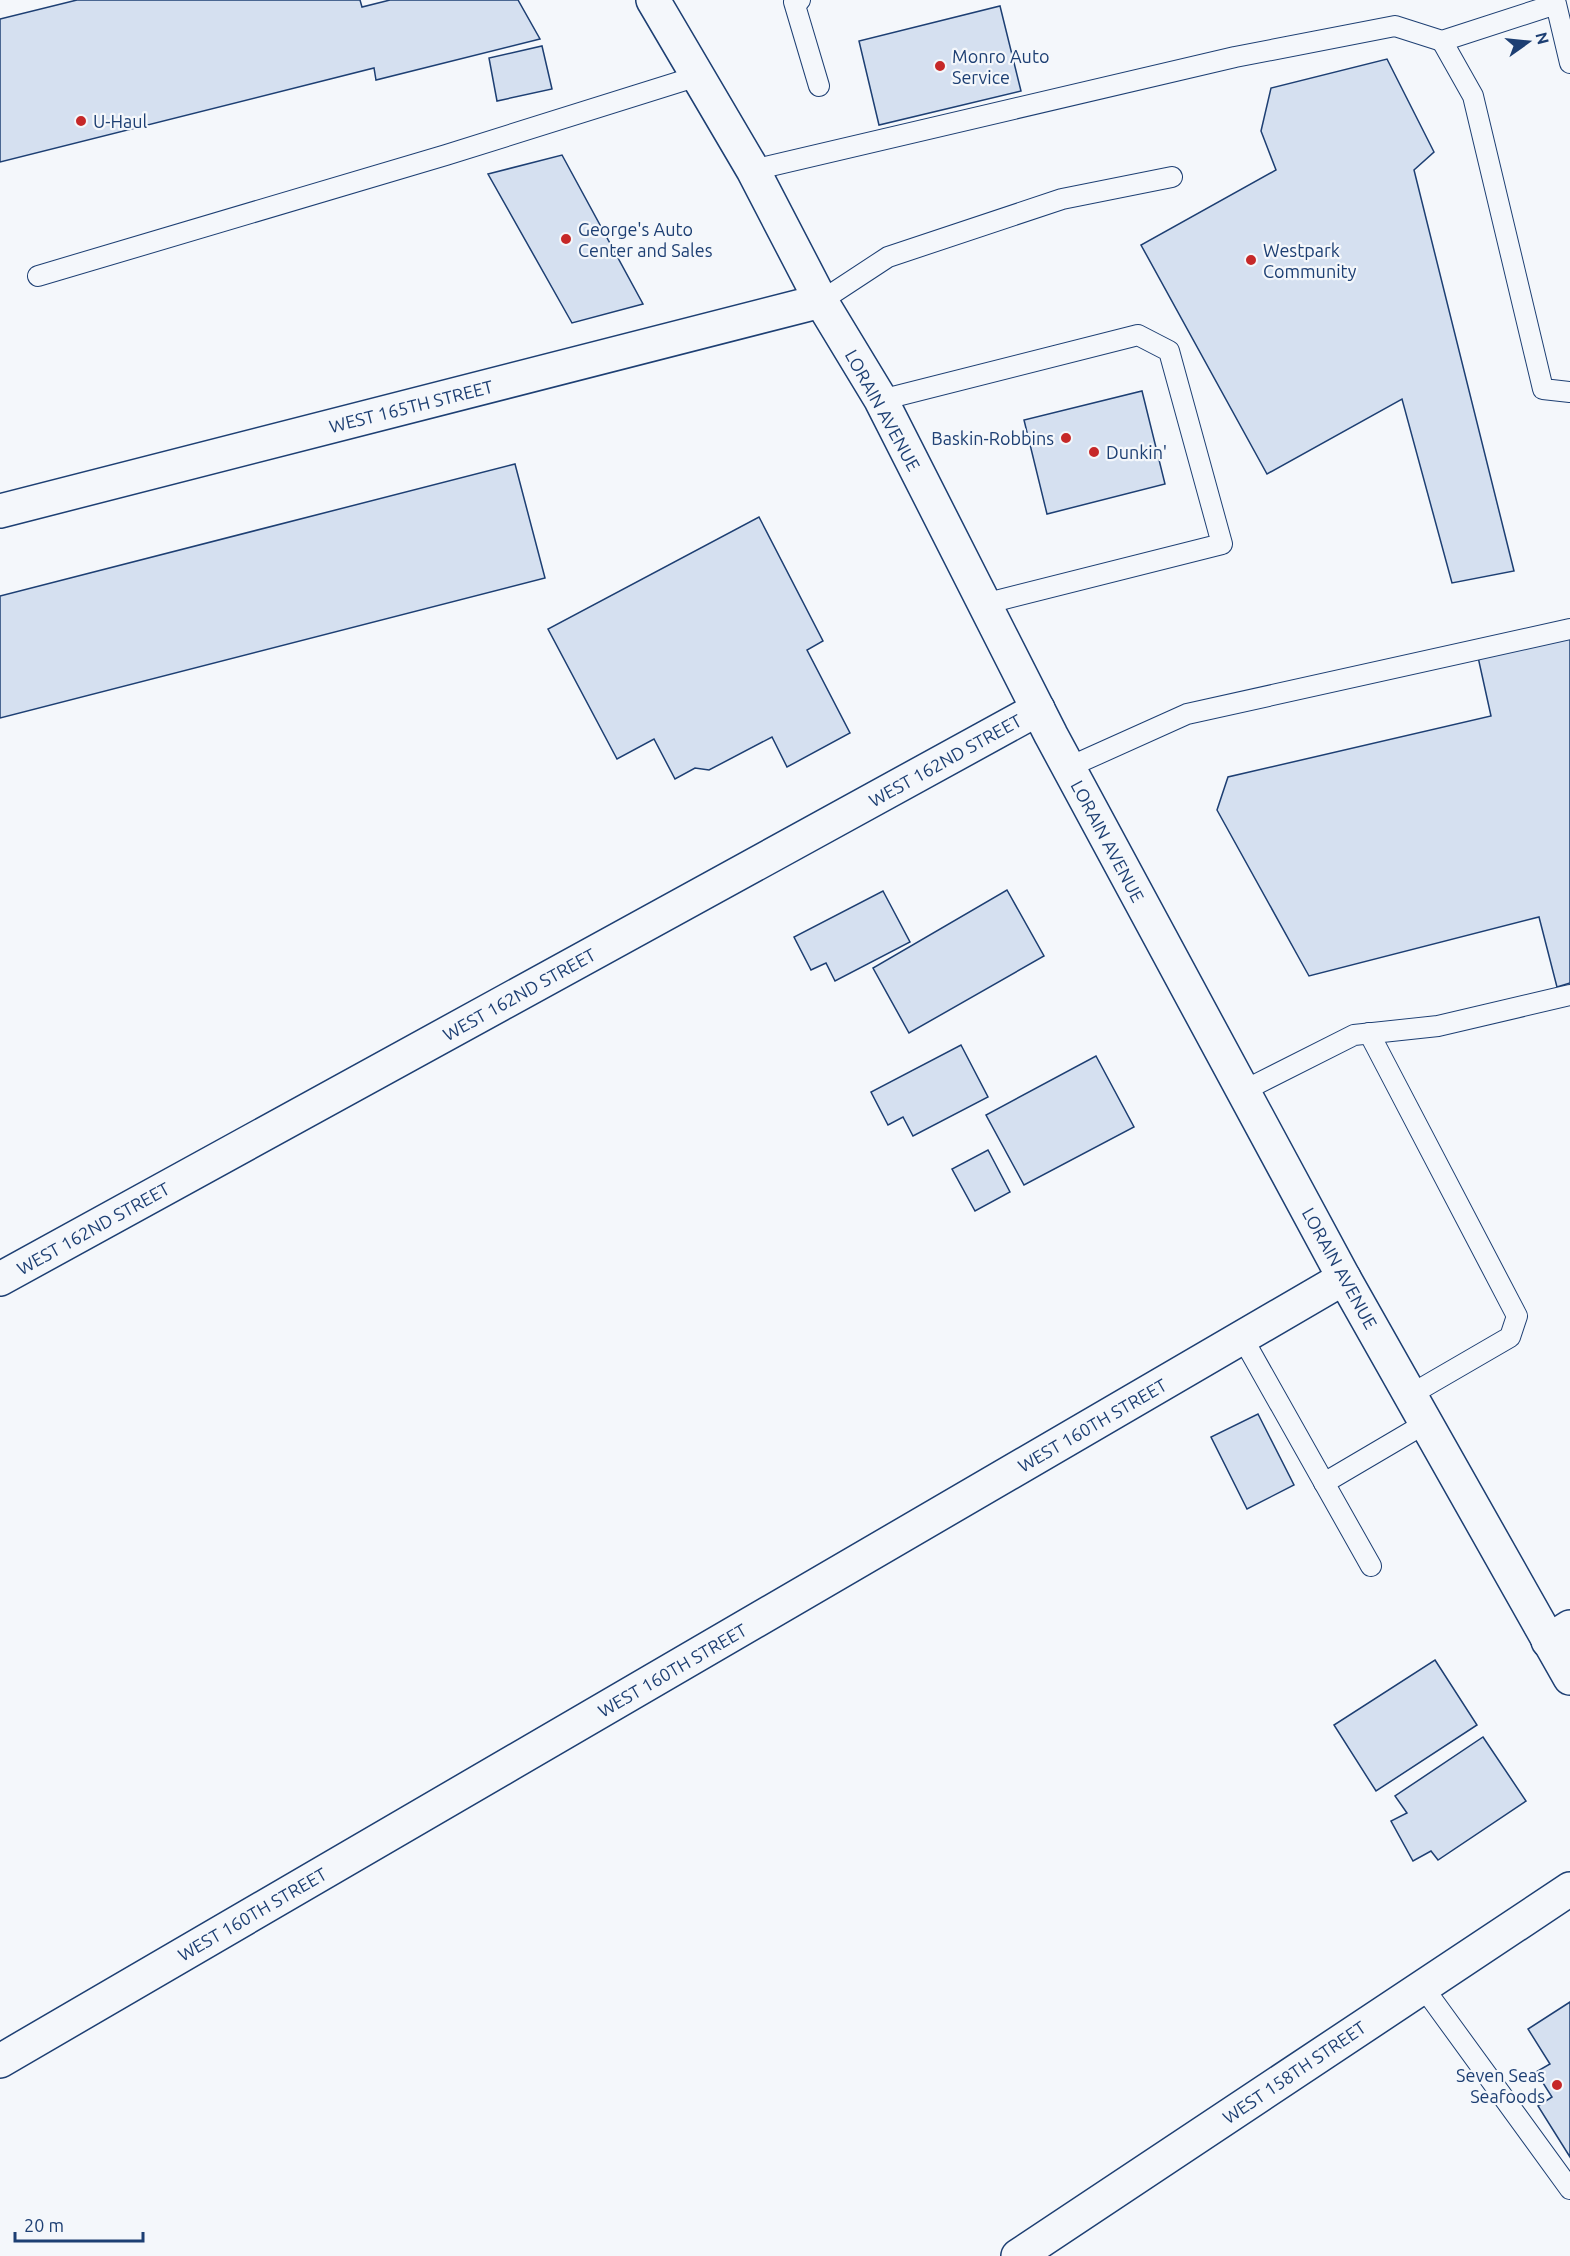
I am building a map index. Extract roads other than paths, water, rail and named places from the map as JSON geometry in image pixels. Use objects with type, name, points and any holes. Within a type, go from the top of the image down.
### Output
[{"type":"street","name":"LORAIN AVENUE","points":[[653,0],[753,170],[822,301],[881,400],[1038,709],[1344,1278],[1426,1423],[1559,1634],[1570,1678]]},
{"type":"street","name":"WEST 165TH STREET","points":[[0,511],[822,301]]},
{"type":"street","name":"WEST 162ND STREET","points":[[0,1279],[1038,709]]},
{"type":"street","name":"WEST 160TH STREET","points":[[0,2061],[1344,1278]]},
{"type":"street","name":"WEST 158TH STREET","points":[[1018,2256],[1570,1889]]},
{"type":"lane","points":[[800,0],[794,2],[819,86]]},
{"type":"lane","points":[[753,170],[1235,57],[1383,28],[1395,26],[1442,41],[1556,4],[1570,63]]},
{"type":"lane","points":[[1442,41],[1473,96],[1543,389],[1570,392]]},
{"type":"lane","points":[[38,276],[446,156],[698,76]]},
{"type":"lane","points":[[822,301],[888,257],[1062,199],[1172,177]]},
{"type":"lane","points":[[881,400],[1138,335],[1169,351],[1222,544],[984,604]]},
{"type":"lane","points":[[1069,767],[1187,714],[1570,629]]},
{"type":"lane","points":[[1243,1091],[1353,1035],[1438,1026],[1570,995]]},
{"type":"lane","points":[[1368,1033],[1517,1316],[1510,1337],[1410,1395]]},
{"type":"lane","points":[[1242,1337],[1371,1566]]},
{"type":"lane","points":[[1324,1483],[1426,1423]]},
{"type":"lane","points":[[1423,1987],[1570,2189]]},
{"type":"place","name":"Monro Auto Service","points":[[940,66]]},
{"type":"place","name":"U-Haul","points":[[81,121]]},
{"type":"place","name":"George's Auto Center and Sales","points":[[566,239]]},
{"type":"place","name":"Westpark Community","points":[[1251,260]]},
{"type":"place","name":"Baskin-Robbins","points":[[1066,438]]},
{"type":"place","name":"Dunkin'","points":[[1094,452]]},
{"type":"place","name":"Seven Seas Seafoods","points":[[1557,2085]]}]
